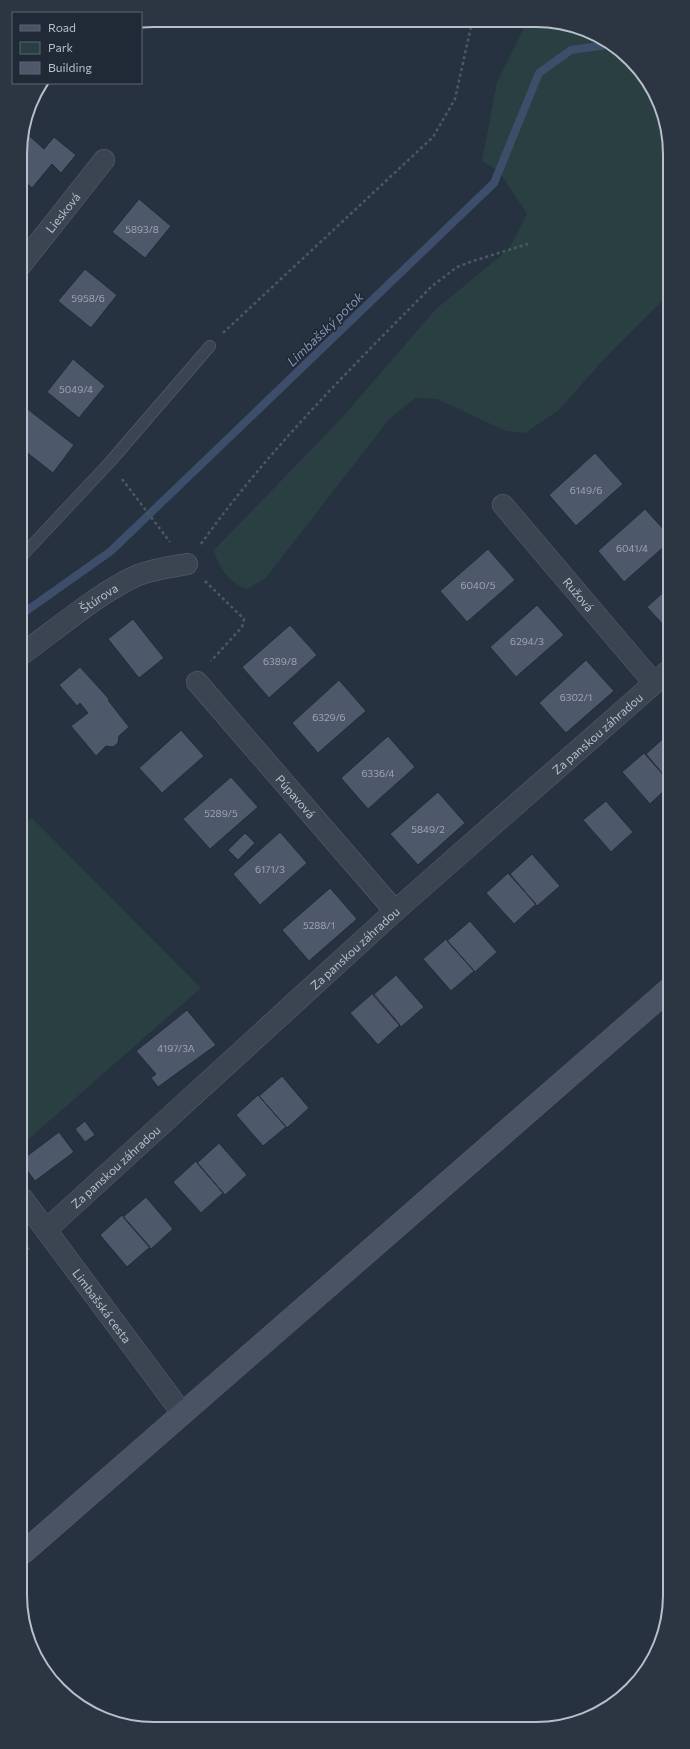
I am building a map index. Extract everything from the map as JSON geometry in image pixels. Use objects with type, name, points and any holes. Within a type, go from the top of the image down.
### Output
[{"type":"street","name":"Liesková","points":[[27,257],[104,160]]},
{"type":"street","name":"Ružová","points":[[503,505],[661,678]]},
{"type":"street","name":"Štúrova","points":[[27,650],[96,599],[138,575],[158,569],[187,564]]},
{"type":"street","name":"Za panskou záhradou","points":[[46,1230],[396,911],[661,678]]},
{"type":"street","name":"Púpavová","points":[[196,682],[396,911]]},
{"type":"street","points":[[27,1549],[663,994]]},
{"type":"street","name":"Limbašská cesta","points":[[27,1204],[182,1413]]},
{"type":"lane","points":[[27,551],[110,462],[210,346]]},
{"type":"path","points":[[210,346],[433,137],[454,99],[471,27]]},
{"type":"path","points":[[187,564],[215,525],[286,438],[431,287],[457,267],[531,243]]},
{"type":"path","points":[[126,483],[187,564],[244,619],[242,627],[206,667],[196,682]]},
{"type":"green space","points":[[524,27],[561,29],[592,40],[606,48],[620,59],[637,77],[653,106],[659,121],[662,138],[663,300],[604,359],[559,410],[525,433],[506,431],[437,399],[415,398],[390,418],[265,579],[246,589],[240,586],[226,574],[218,562],[214,550],[340,420],[436,309],[509,249],[527,214],[499,171],[482,161],[497,82]]},
{"type":"green space","points":[[32,818],[201,988],[27,1140],[27,821]]},
{"type":"building","points":[[29,135],[44,149],[54,137],[76,155],[61,173],[52,164],[32,188],[27,184]]},
{"type":"building","points":[[139,199],[171,226],[145,258],[112,232]]},
{"type":"building","points":[[85,269],[117,295],[91,328],[58,301]]},
{"type":"building","points":[[73,359],[105,386],[79,418],[47,392]]},
{"type":"building","points":[[27,409],[74,445],[53,473],[27,453]]},
{"type":"building","points":[[595,453],[623,484],[576,526],[549,495]]},
{"type":"building","points":[[645,509],[663,529],[663,548],[624,582],[598,551]]},
{"type":"building","points":[[488,549],[515,580],[467,622],[440,591]]},
{"type":"building","points":[[663,593],[663,625],[647,607]]},
{"type":"building","points":[[537,605],[564,635],[516,677],[490,647]]},
{"type":"building","points":[[133,619],[164,658],[139,678],[108,639]]},
{"type":"building","points":[[290,625],[317,655],[269,698],[242,667]]},
{"type":"building","points":[[586,660],[614,691],[566,733],[539,703]]},
{"type":"building","points":[[80,667],[109,699],[108,700],[129,727],[119,736],[118,743],[113,747],[106,746],[96,756],[71,726],[88,713],[80,703],[77,706],[59,685]]},
{"type":"building","points":[[339,680],[366,711],[318,753],[292,723]]},
{"type":"building","points":[[181,730],[204,756],[162,793],[139,768]]},
{"type":"building","points":[[388,736],[415,767],[368,809],[341,778]]},
{"type":"building","points":[[663,739],[663,774],[646,754]]},
{"type":"building","points":[[644,753],[663,774],[663,792],[650,804],[622,772]]},
{"type":"building","points":[[231,777],[258,807],[210,849],[183,819]]},
{"type":"building","points":[[438,792],[465,823],[418,865],[390,834]]},
{"type":"building","points":[[606,801],[633,832],[611,852],[583,820]]},
{"type":"building","points":[[280,832],[307,863],[260,905],[233,874]]},
{"type":"building","points":[[245,833],[255,843],[238,860],[228,850]]},
{"type":"building","points":[[532,854],[560,886],[537,906],[510,874]]},
{"type":"building","points":[[508,873],[536,904],[514,924],[486,893]]},
{"type":"building","points":[[330,888],[357,919],[309,961],[282,930]]},
{"type":"building","points":[[470,921],[497,952],[475,972],[447,941]]},
{"type":"building","points":[[446,939],[474,971],[451,991],[423,959]]},
{"type":"building","points":[[396,975],[424,1007],[401,1027],[373,995]]},
{"type":"building","points":[[373,993],[400,1025],[378,1045],[350,1013]]},
{"type":"building","points":[[187,1010],[216,1045],[158,1087],[151,1078],[156,1074],[136,1051]]},
{"type":"building","points":[[282,1076],[309,1108],[287,1128],[259,1096]]},
{"type":"building","points":[[258,1095],[286,1127],[263,1146],[236,1115]]},
{"type":"building","points":[[85,1121],[95,1135],[85,1142],[75,1129]]},
{"type":"building","points":[[59,1132],[74,1152],[35,1181],[27,1170],[27,1156]]},
{"type":"building","points":[[219,1143],[247,1175],[225,1195],[197,1163]]},
{"type":"building","points":[[196,1161],[223,1193],[201,1213],[173,1182]]},
{"type":"building","points":[[146,1197],[173,1229],[151,1249],[123,1217]]},
{"type":"building","points":[[122,1215],[150,1247],[127,1267],[100,1235]]},
{"type":"waterway","name":"Limbašský potok","points":[[27,610],[111,551],[494,183],[539,73],[571,50],[602,46]]}]
